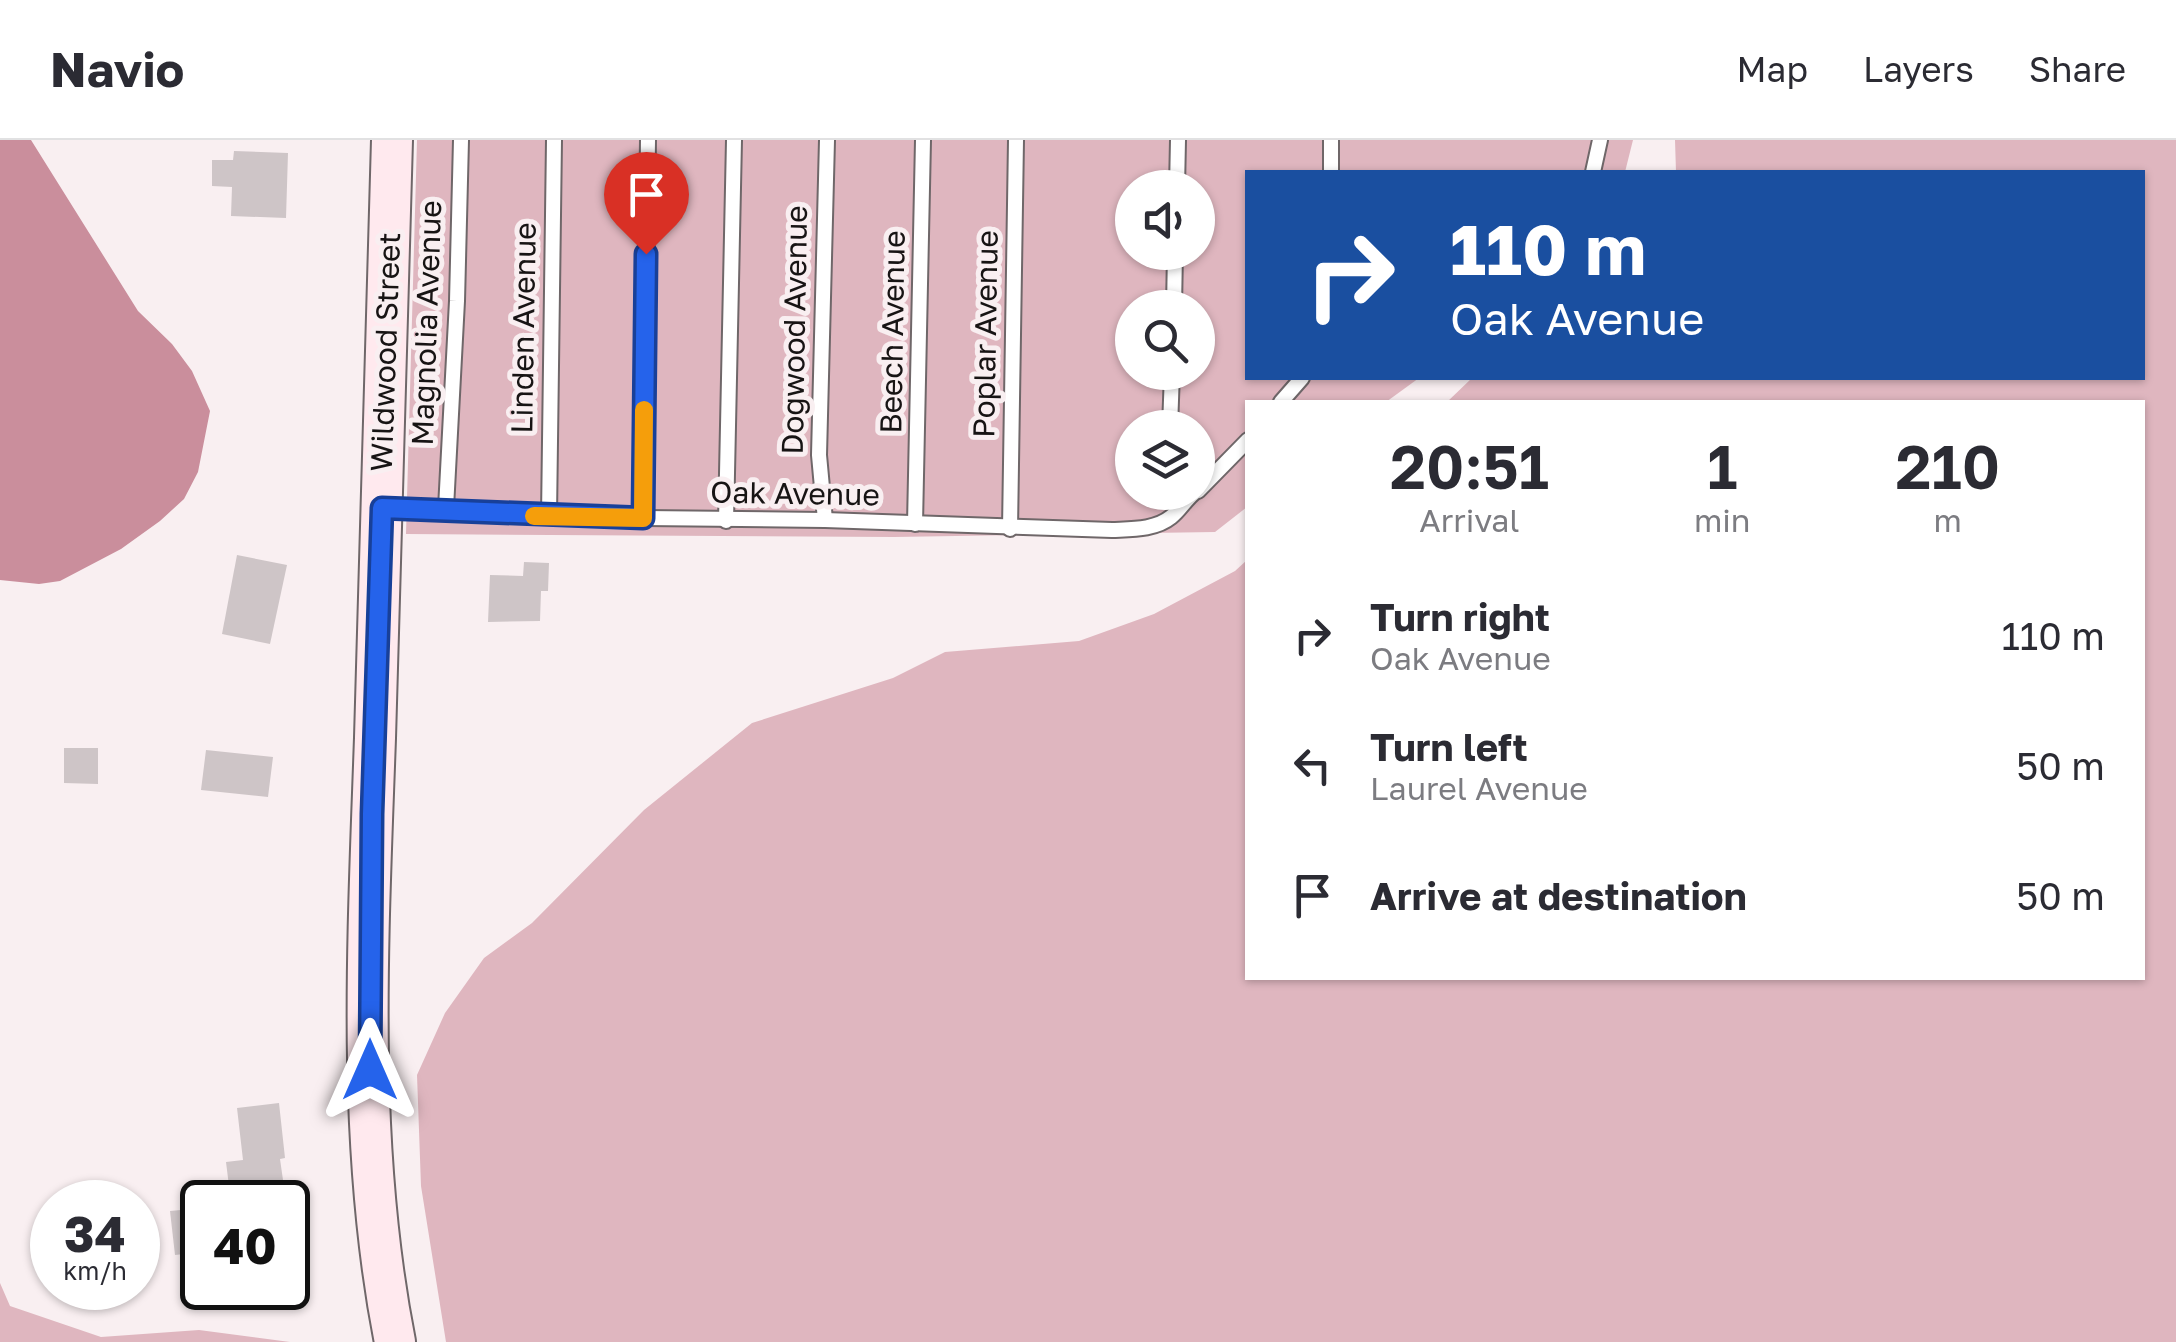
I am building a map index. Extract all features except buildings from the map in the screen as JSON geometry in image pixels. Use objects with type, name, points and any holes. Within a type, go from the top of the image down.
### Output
[{"type":"street","name":"Wildwood Street","points":[[392,140],[372,814],[370,1070],[378,1236],[395,1342]]},
{"type":"lane","name":"Magnolia Avenue","points":[[446,508],[458,301],[461,140]]},
{"type":"lane","name":"Linden Avenue","points":[[549,517],[554,140]]},
{"type":"lane","points":[[643,518],[648,140]]},
{"type":"lane","points":[[726,521],[734,140]]},
{"type":"lane","name":"Dogwood Avenue","points":[[825,520],[819,456],[827,140]]},
{"type":"lane","name":"Beech Avenue","points":[[916,524],[923,140]]},
{"type":"lane","name":"Poplar Avenue","points":[[1010,528],[1016,140]]},
{"type":"lane","points":[[1177,170],[1178,140]]},
{"type":"lane","points":[[1330,170],[1331,140]]},
{"type":"lane","points":[[1593,170],[1600,140]]},
{"type":"lane","points":[[1282,400],[1300,380]]},
{"type":"lane","name":"Oak Avenue","points":[[1215,473],[1245,443]]},
{"type":"lane","name":"Oak Avenue","points":[[382,508],[446,508],[549,517],[825,520],[1010,528],[1150,528],[1172,517],[1175,510]]},
{"type":"shaded area","points":[[0,140],[31,140],[138,311],[172,344],[192,371],[210,411],[198,472],[184,499],[121,549],[60,581],[39,584],[0,580]]},
{"type":"shaded area","points":[[417,140],[1633,140],[1626,170],[1245,170],[1245,380],[1416,380],[1389,400],[1245,400],[1245,509],[1215,532],[894,537],[406,534]]},
{"type":"shaded area","points":[[1675,140],[2176,140],[2176,1342],[446,1342],[421,1186],[417,1075],[445,1013],[484,958],[532,923],[644,810],[752,723],[893,678],[945,652],[1079,641],[1154,614],[1245,562],[1245,980],[2145,980],[2145,400],[1449,400],[1470,380],[2145,380],[2145,170],[1676,170]]},
{"type":"shaded area","points":[[0,1283],[10,1306],[101,1337],[199,1330],[290,1342],[0,1342]]},
{"type":"slow traffic","points":[[534,516],[643,518],[644,410]]},
{"type":"route","points":[[370,1070],[372,814],[382,508],[643,518],[646,254]]}]
